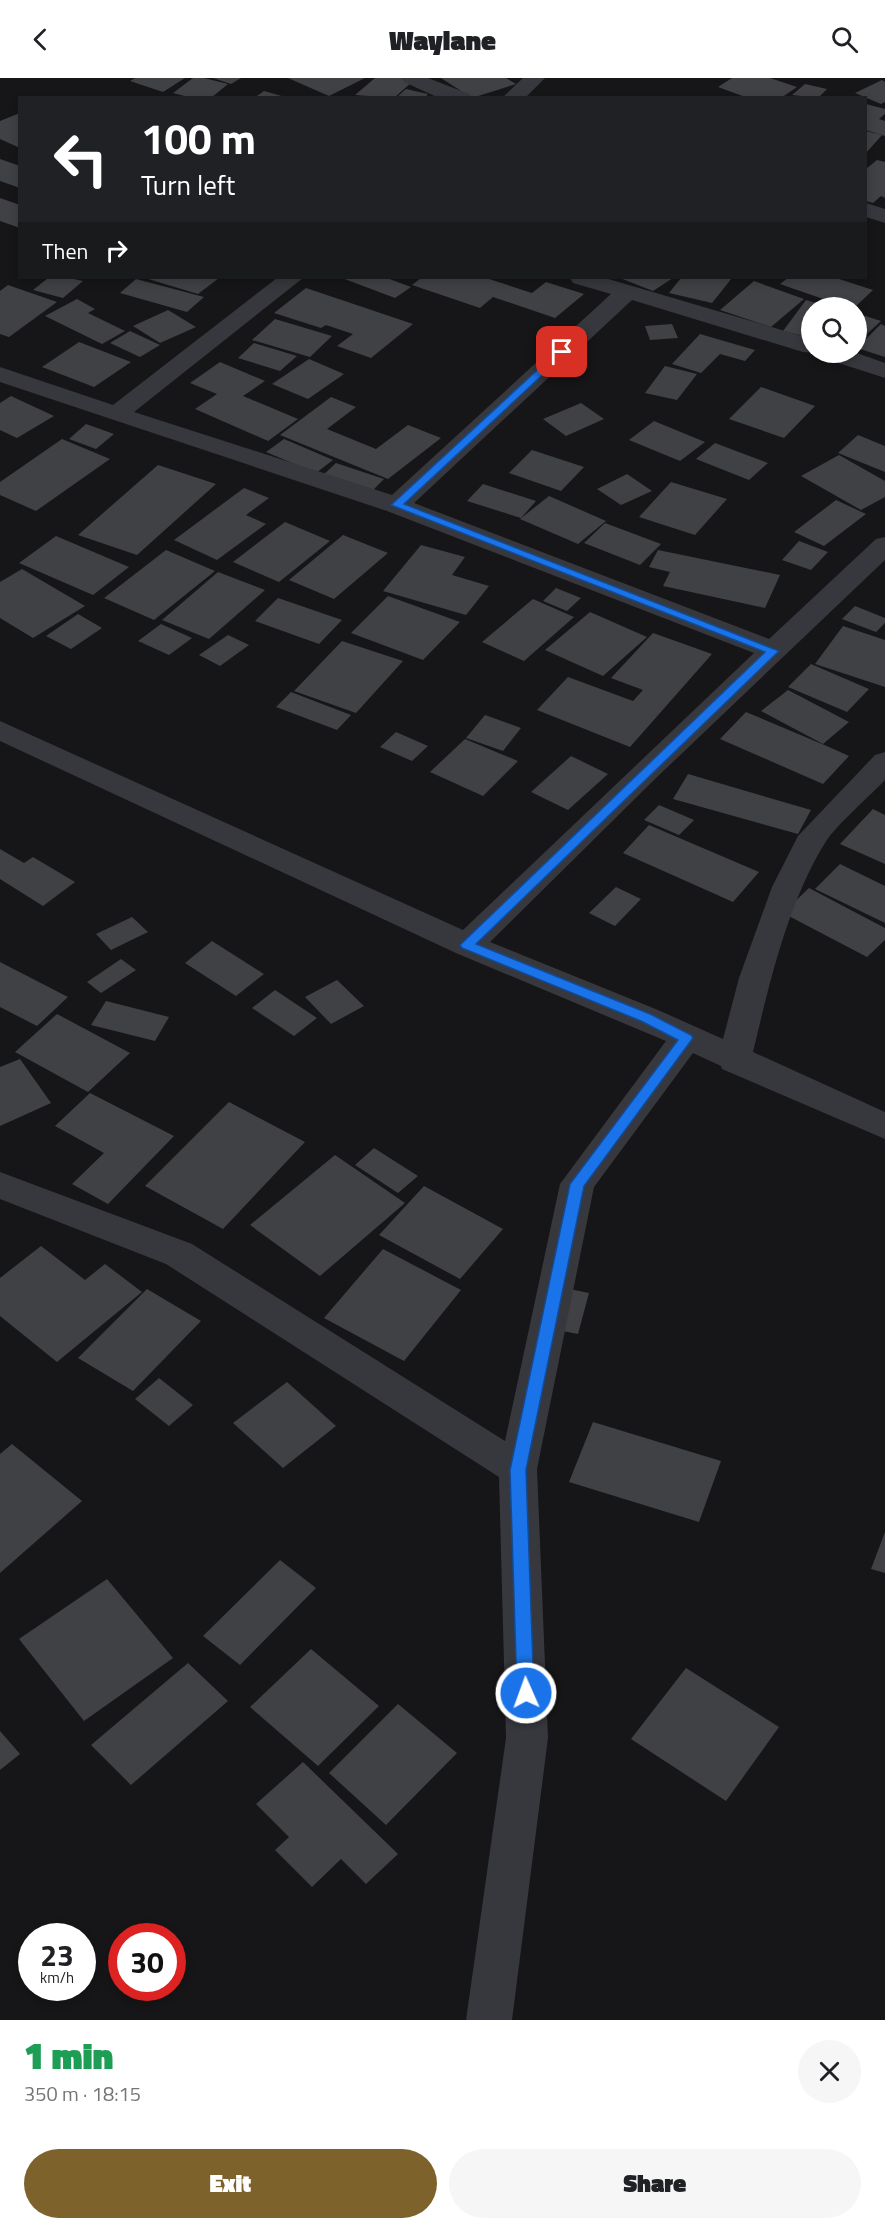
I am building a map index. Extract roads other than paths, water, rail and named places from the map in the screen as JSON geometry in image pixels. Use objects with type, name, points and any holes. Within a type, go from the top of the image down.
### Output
[{"type":"street","points":[[411,78],[456,96]]},
{"type":"street","points":[[514,96],[535,78]]},
{"type":"street","points":[[867,210],[885,216]]},
{"type":"street","points":[[116,414],[290,279]]},
{"type":"street","points":[[585,279],[801,344]]},
{"type":"street","points":[[396,505],[628,291]]},
{"type":"street","points":[[863,363],[885,370]]},
{"type":"street","points":[[0,374],[396,505],[773,651]]},
{"type":"street","points":[[467,945],[885,545]]},
{"type":"street","points":[[0,730],[467,945],[645,1018],[885,1126]]},
{"type":"street","points":[[734,1059],[755,978],[792,877],[813,836],[885,762]]},
{"type":"street","points":[[489,2020],[527,1738],[518,1470],[577,1184],[687,1038]]},
{"type":"street","points":[[0,1185],[179,1254],[518,1470]]}]
